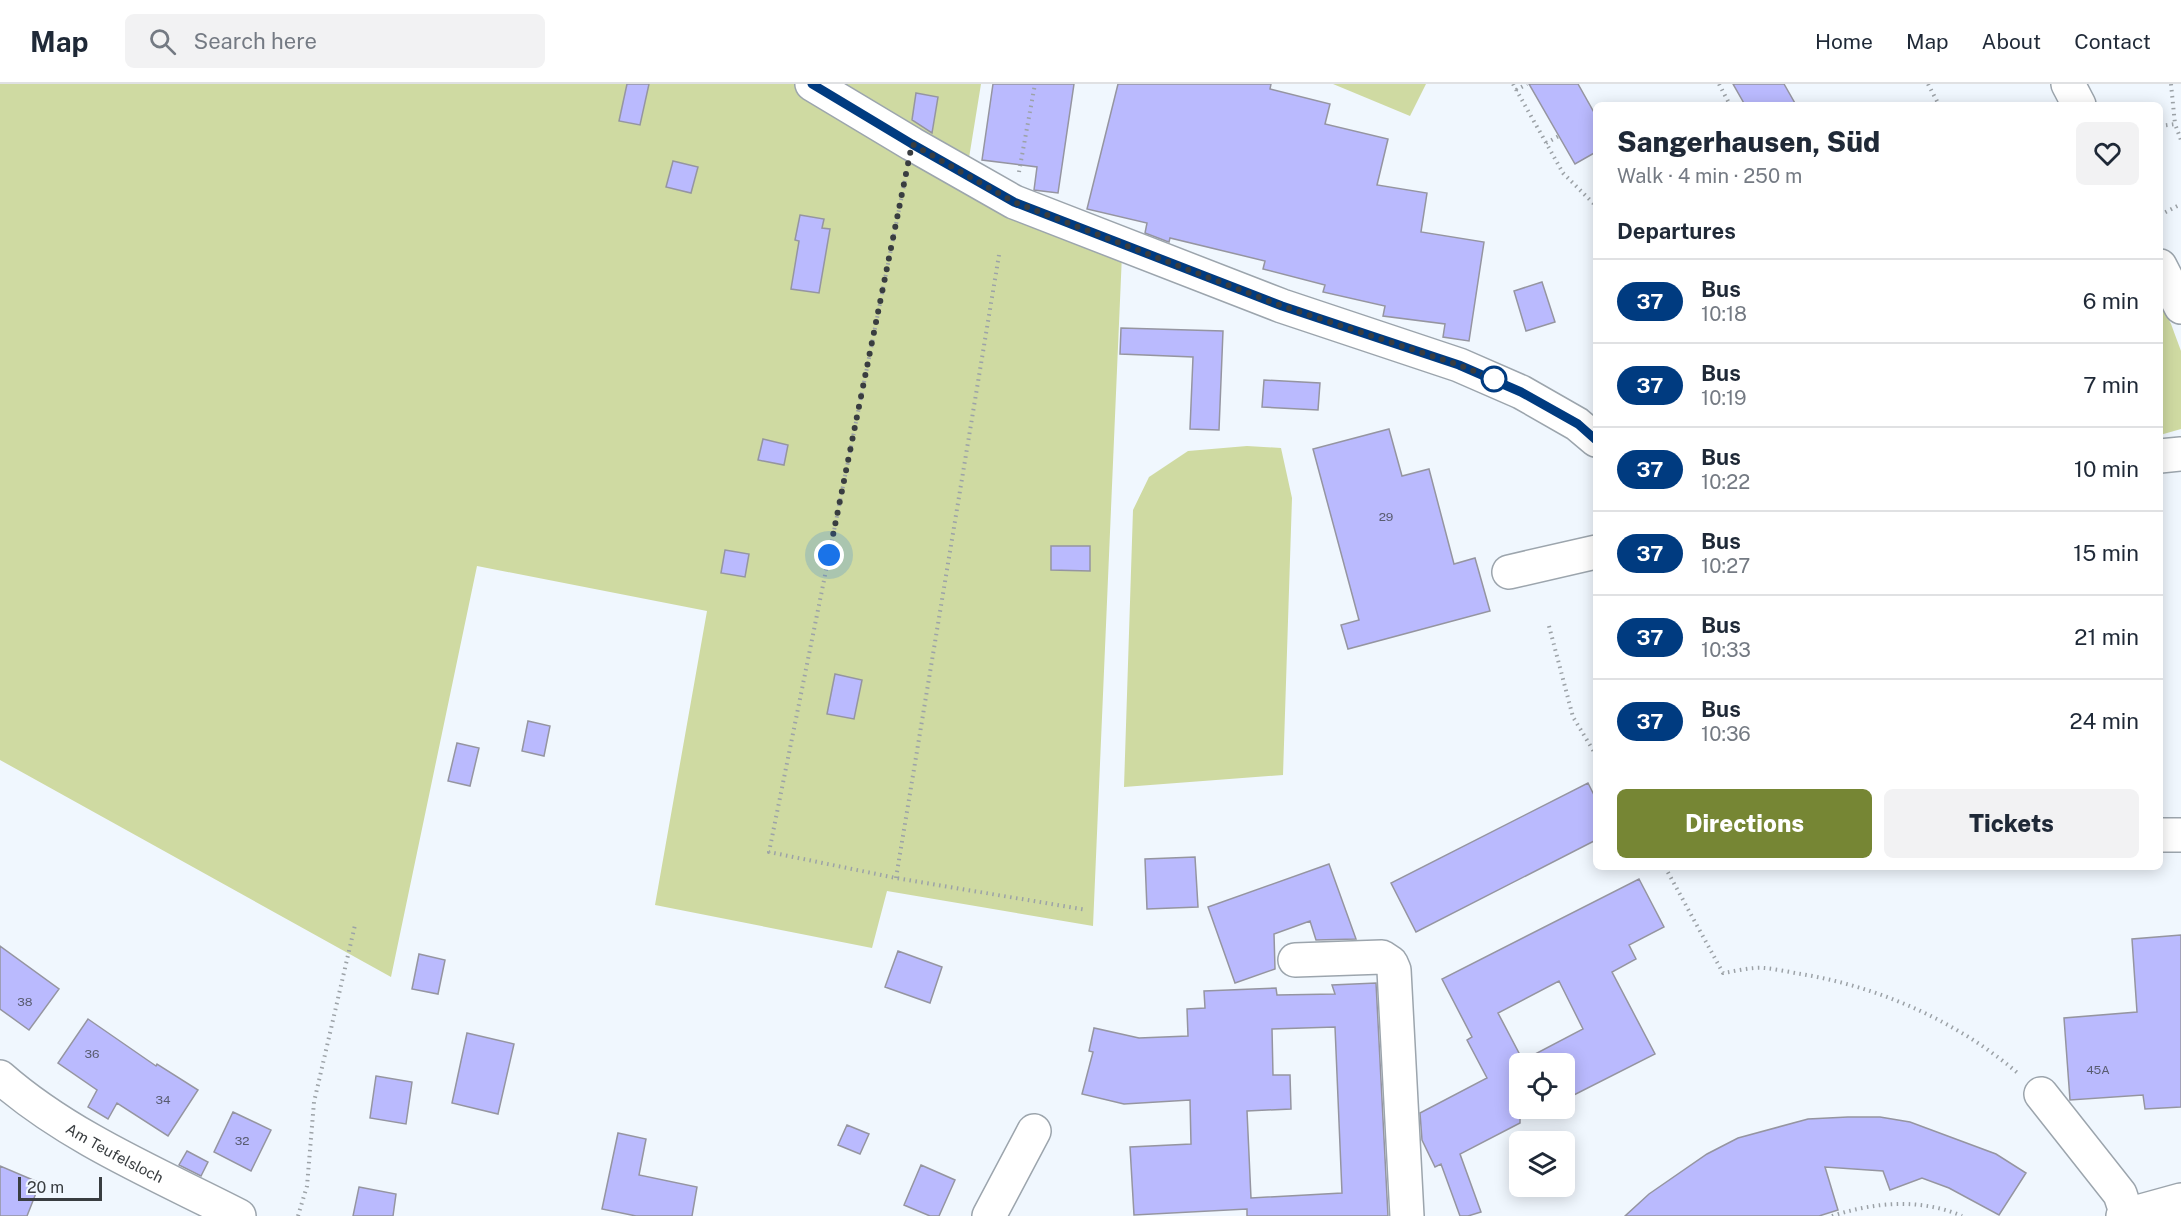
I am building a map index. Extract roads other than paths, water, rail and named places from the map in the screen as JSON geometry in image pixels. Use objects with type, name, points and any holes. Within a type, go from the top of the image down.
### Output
[{"type":"street","points":[[812,84],[1014,202],[1282,306],[1459,365],[1521,392],[1578,424],[1593,437]]},
{"type":"street","points":[[2163,272],[2181,307]]},
{"type":"street","points":[[2163,456],[2181,454]]},
{"type":"street","points":[[1509,572],[1593,553]]},
{"type":"street","points":[[2163,835],[2181,834]]},
{"type":"street","points":[[1295,960],[1382,957],[1391,963],[1394,970],[1407,1216]]},
{"type":"street","name":"Am Teufelsloch","points":[[0,1077],[18,1092],[79,1133],[239,1216]]},
{"type":"street","points":[[2041,1094],[2120,1194],[2125,1215],[2181,1200]]},
{"type":"street","points":[[989,1216],[1034,1131]]}]
